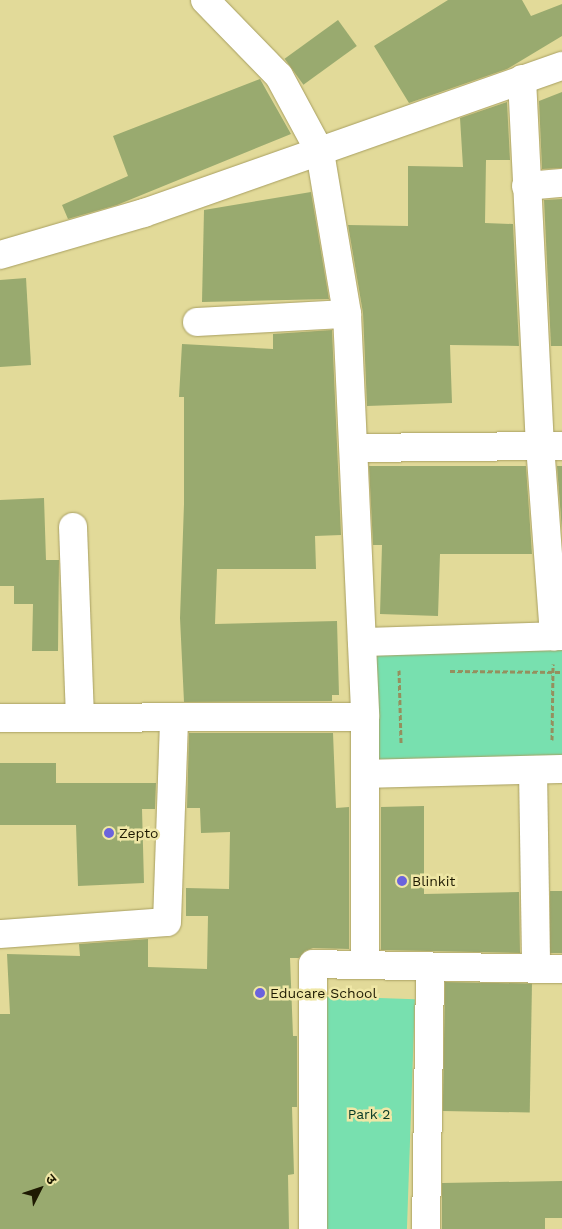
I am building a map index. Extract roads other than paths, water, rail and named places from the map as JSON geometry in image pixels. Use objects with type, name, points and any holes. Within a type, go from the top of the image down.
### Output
[{"type":"street","points":[[205,0],[279,76],[320,152],[347,314],[365,717],[366,965]]},
{"type":"street","points":[[0,254],[144,213],[562,66]]},
{"type":"street","points":[[362,642],[558,636],[551,445],[526,186],[522,79]]},
{"type":"street","points":[[526,186],[562,183]]},
{"type":"street","points":[[197,322],[347,314]]},
{"type":"street","points":[[354,448],[551,445]]},
{"type":"street","points":[[73,527],[80,718]]},
{"type":"street","points":[[0,718],[365,717]]},
{"type":"street","points":[[0,934],[166,922],[174,718]]},
{"type":"street","points":[[366,774],[533,770],[557,759]]},
{"type":"street","points":[[313,1229],[313,964],[549,969],[533,770]]},
{"type":"street","points":[[426,1229],[430,967]]},
{"type":"place","name":"Zepto","points":[[109,833]]},
{"type":"place","name":"Blinkit","points":[[402,881]]},
{"type":"place","name":"Educare School","points":[[260,993]]},
{"type":"park label","name":"Park 2","points":[[369,1114]]}]
